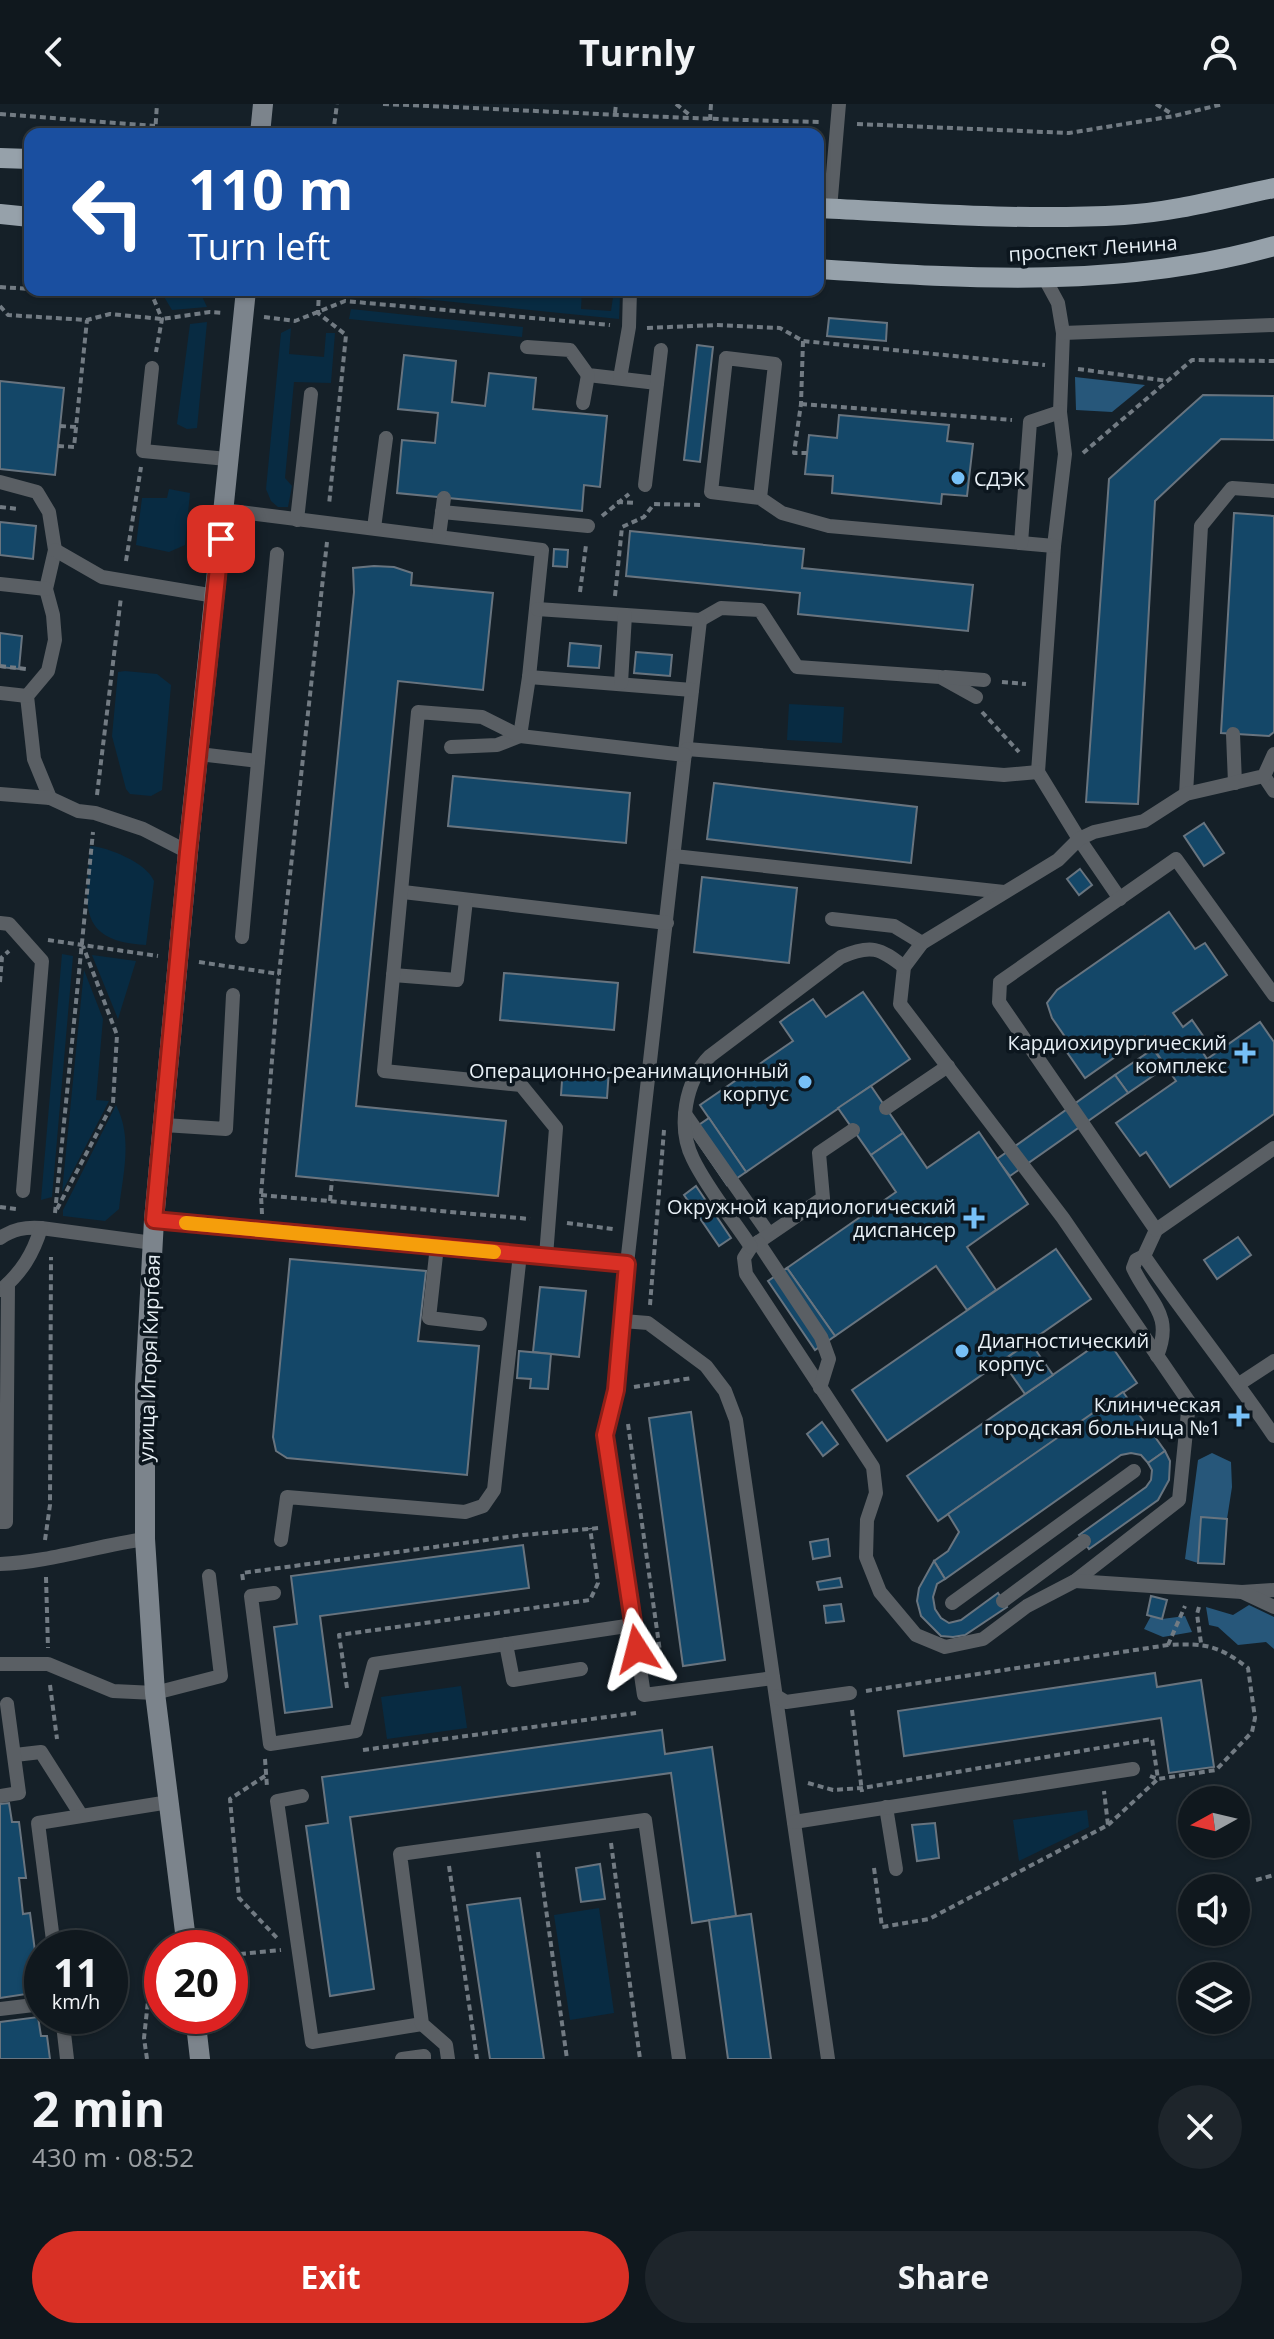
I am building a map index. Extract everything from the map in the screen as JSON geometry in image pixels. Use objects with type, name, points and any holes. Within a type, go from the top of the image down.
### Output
[{"type":"main road","points":[[261,128],[263,104]]},
{"type":"main road","points":[[0,158],[24,159]]},
{"type":"main road","name":"проспект Ленина","points":[[824,208],[1022,217],[1126,215],[1274,188]]},
{"type":"main road","points":[[0,214],[24,216]]},
{"type":"main road","name":"проспект Ленина","points":[[824,269],[976,279],[1045,279],[1186,265],[1274,246]]},
{"type":"main road","name":"улица Игоря Киртбая","points":[[185,1930],[155,1693],[145,1539],[145,1385],[154,1220],[188,852],[246,296]]},
{"type":"main road","points":[[197,2034],[200,2059]]},
{"type":"lane","points":[[824,208],[839,104]]},
{"type":"lane","points":[[1045,279],[1058,303],[1063,333],[1060,412],[1065,454],[1054,546],[1038,772],[1120,899]]},
{"type":"lane","points":[[620,378],[629,327],[630,296]]},
{"type":"lane","points":[[1063,333],[1274,325]]},
{"type":"lane","points":[[527,347],[570,350],[588,375],[583,403]]},
{"type":"lane","points":[[645,485],[661,350]]},
{"type":"lane","points":[[760,498],[775,364],[726,358],[711,492],[760,498],[782,513],[829,526],[1054,546]]},
{"type":"lane","points":[[152,368],[143,451],[227,459]]},
{"type":"lane","points":[[588,375],[657,383]]},
{"type":"lane","points":[[297,520],[311,394]]},
{"type":"lane","points":[[1021,543],[1030,422],[1060,412]]},
{"type":"lane","points":[[374,528],[386,438]]},
{"type":"lane","points":[[0,482],[37,492],[49,512],[55,550],[46,589],[55,640],[48,671],[27,696],[34,759],[50,798]]},
{"type":"lane","points":[[1186,794],[1201,526],[1232,488],[1274,491]]},
{"type":"lane","points":[[439,536],[443,505],[588,526]]},
{"type":"lane","points":[[224,510],[542,550],[520,736]]},
{"type":"lane","points":[[55,550],[102,577],[215,596]]},
{"type":"lane","points":[[242,937],[277,554]]},
{"type":"lane","points":[[0,584],[46,589]]},
{"type":"lane","points":[[537,609],[700,620],[721,608],[760,610],[797,667],[984,680]]},
{"type":"lane","points":[[619,615],[621,683]]},
{"type":"lane","points":[[700,620],[627,1264],[616,1390],[605,1435],[644,1695],[773,1678]]},
{"type":"lane","points":[[529,677],[692,690]]},
{"type":"lane","points":[[940,677],[976,697]]},
{"type":"lane","points":[[0,693],[27,696]]},
{"type":"lane","points":[[546,1256],[556,1128],[521,1085],[384,1071],[418,712],[482,717],[520,736],[686,752],[1004,775],[1038,772]]},
{"type":"lane","points":[[1233,734],[1235,783]]},
{"type":"lane","points":[[451,747],[497,745],[520,736]]},
{"type":"lane","points":[[199,754],[258,761]]},
{"type":"lane","points":[[1264,776],[1274,754]]},
{"type":"lane","points":[[853,1130],[819,1153],[823,1198],[759,1241],[744,1258],[746,1274],[873,1467],[876,1493],[867,1520],[866,1557],[880,1592],[916,1635],[945,1647],[983,1639],[1027,1606],[1056,1588],[1075,1581],[1179,1500],[1189,1402],[1063,1218],[900,1004],[904,967],[922,943],[1058,860],[1079,839],[1094,832],[1144,821],[1186,794],[1264,776]]},
{"type":"lane","points":[[1264,776],[1274,791]]},
{"type":"lane","points":[[0,794],[50,798],[78,811],[95,813],[143,829],[188,852]]},
{"type":"lane","points":[[674,856],[1004,892]]},
{"type":"lane","points":[[1156,1230],[999,1002],[1000,982],[1176,859],[1274,995]]},
{"type":"lane","points":[[403,892],[667,923]]},
{"type":"lane","points":[[393,975],[457,980],[466,900]]},
{"type":"lane","points":[[832,919],[894,926],[922,943]]},
{"type":"lane","points":[[0,923],[9,924],[42,961],[23,1191]]},
{"type":"lane","points":[[759,1241],[692,1158],[685,1130],[691,1082],[710,1056],[841,957],[865,949],[876,949],[904,967]]},
{"type":"lane","points":[[164,1125],[226,1129],[233,995]]},
{"type":"lane","points":[[886,1108],[948,1066]]},
{"type":"lane","points":[[685,1114],[759,1241],[821,1337],[829,1359],[820,1388]]},
{"type":"lane","points":[[1157,1356],[1163,1341],[1164,1320],[1133,1268],[1136,1260],[1144,1256],[1156,1230],[1274,1148]]},
{"type":"lane","points":[[154,1220],[627,1264]]},
{"type":"lane","points":[[0,1522],[6,1522],[4,1288],[26,1265],[46,1228]]},
{"type":"lane","points":[[0,1238],[10,1231],[46,1228],[153,1243]]},
{"type":"lane","points":[[437,1246],[429,1318],[480,1324]]},
{"type":"lane","points":[[281,1540],[287,1497],[465,1512],[483,1506],[494,1490],[520,1254]]},
{"type":"lane","points":[[1144,1256],[1274,1436]]},
{"type":"lane","points":[[623,1321],[648,1323],[706,1366],[725,1391],[736,1420],[828,2059]]},
{"type":"lane","points":[[1239,1384],[1274,1361]]},
{"type":"lane","points":[[952,1603],[1134,1471]]},
{"type":"lane","points":[[0,1564],[28,1563],[102,1545],[145,1539]]},
{"type":"lane","points":[[1003,1601],[1084,1541]]},
{"type":"lane","points":[[1026,1549],[1056,1588]]},
{"type":"lane","points":[[0,1664],[48,1664],[113,1691],[155,1693],[221,1676],[209,1576]]},
{"type":"lane","points":[[1075,1581],[1242,1592],[1274,1590]]},
{"type":"lane","points":[[1242,1592],[1274,1607]]},
{"type":"lane","points":[[274,1593],[251,1596],[270,1744],[356,1731],[374,1664],[633,1625]]},
{"type":"lane","points":[[506,1644],[513,1680],[581,1669]]},
{"type":"lane","points":[[776,1696],[786,1702],[850,1693]]},
{"type":"lane","points":[[0,1796],[19,1793],[7,1704]]},
{"type":"lane","points":[[15,1755],[41,1752],[81,1815]]},
{"type":"lane","points":[[794,1822],[1133,1769]]},
{"type":"lane","points":[[302,1796],[277,1801],[312,2042],[422,2024]]},
{"type":"lane","points":[[52,1930],[38,1823],[169,1802]]},
{"type":"lane","points":[[886,1807],[896,1869]]},
{"type":"lane","points":[[448,2059],[446,2045],[422,2024],[400,1854],[645,1820],[679,2059]]},
{"type":"lane","points":[[0,2009],[24,2006]]},
{"type":"lane","points":[[64,2034],[67,2059]]},
{"type":"lane","points":[[402,2059],[424,2056],[424,2059]]},
{"type":"path","points":[[0,114],[155,126],[157,104]]},
{"type":"path","points":[[334,128],[337,104]]},
{"type":"path","points":[[383,104],[1069,133],[1174,116],[1223,104]]},
{"type":"path","points":[[615,113],[616,104]]},
{"type":"path","points":[[676,104],[693,118]]},
{"type":"path","points":[[710,120],[711,104]]},
{"type":"path","points":[[1156,104],[1174,116]]},
{"type":"path","points":[[0,287],[24,289]]},
{"type":"path","points":[[152,296],[162,319],[152,368]]},
{"type":"path","points":[[318,313],[319,296]]},
{"type":"path","points":[[0,306],[8,315],[87,320],[110,314],[162,319],[210,312],[295,321],[345,301],[629,327],[667,329],[716,325],[780,328],[803,341],[1168,381]]},
{"type":"path","points":[[266,1231],[261,1195],[279,974],[329,523],[346,335],[318,313]]},
{"type":"path","points":[[58,446],[74,447],[87,320]]},
{"type":"path","points":[[803,341],[801,404],[794,453],[807,453]]},
{"type":"path","points":[[1080,456],[1192,360],[1274,361]]},
{"type":"path","points":[[801,404],[1030,422]]},
{"type":"path","points":[[60,426],[76,427]]},
{"type":"path","points":[[82,944],[117,1035],[113,1103],[55,1213],[95,813],[123,580],[143,451]]},
{"type":"path","points":[[578,612],[588,526],[616,502],[645,485]]},
{"type":"path","points":[[619,615],[622,527],[644,517],[654,504],[701,505],[723,494]]},
{"type":"path","points":[[984,680],[1044,685]]},
{"type":"path","points":[[976,697],[981,711],[1038,772]]},
{"type":"path","points":[[330,1201],[332,1180]]},
{"type":"path","points":[[261,1195],[656,1232]]},
{"type":"path","points":[[46,1228],[53,1308],[50,1505],[45,1559],[48,1664],[57,1740]]},
{"type":"path","points":[[630,1379],[630,1388],[695,1378],[687,1370]]},
{"type":"path","points":[[627,1415],[666,1692]]},
{"type":"path","points":[[242,1573],[523,1535],[617,1528]]},
{"type":"path","points":[[1168,1645],[1188,1599]]},
{"type":"path","points":[[1197,1614],[1201,1643]]},
{"type":"path","points":[[866,1810],[850,1693],[1168,1645],[1201,1643],[1229,1654],[1248,1668],[1255,1718],[1252,1732],[1216,1770],[1158,1779],[1108,1825],[929,1919],[882,1927],[872,1854]]},
{"type":"path","points":[[358,1750],[636,1713]]},
{"type":"path","points":[[803,1777],[810,1785],[833,1790],[862,1788],[1152,1739],[1158,1779]]},
{"type":"path","points":[[1102,1773],[1108,1825]]},
{"type":"path","points":[[248,1953],[288,1949],[239,1898],[230,1799],[265,1776]]},
{"type":"path","points":[[609,1825],[640,2059]]},
{"type":"path","points":[[535,1834],[567,2059]]},
{"type":"path","points":[[446,1847],[477,2059]]},
{"type":"path","points":[[1256,1880],[1274,1875]]},
{"type":"path","points":[[144,2034],[147,2059]]},
{"type":"shaded area","points":[[164,296],[202,296],[207,307],[172,310]]},
{"type":"shaded area","points":[[395,296],[582,296],[581,309],[611,311],[613,296],[620,296],[619,319]]},
{"type":"shaded area","points":[[351,309],[523,327],[522,337],[349,319]]},
{"type":"shaded area","points":[[207,322],[197,428],[187,429],[177,424],[190,324]]},
{"type":"shaded area","points":[[291,328],[289,354],[324,357],[326,333],[335,333],[331,383],[294,382],[285,478],[292,486],[288,507],[278,507],[271,501],[266,489],[281,333]]},
{"type":"shaded area","points":[[1075,377],[1145,385],[1112,412],[1076,410]]},
{"type":"shaded area","points":[[169,489],[190,493],[185,545],[169,552],[136,545],[142,498],[167,498]]},
{"type":"shaded area","points":[[118,672],[157,674],[171,685],[162,790],[151,796],[130,794],[126,789],[112,736]]},
{"type":"shaded area","points":[[789,704],[844,707],[842,743],[787,740]]},
{"type":"shaded area","points":[[90,846],[126,857],[144,868],[154,881],[146,945],[106,936],[96,927],[87,901]]},
{"type":"shaded area","points":[[62,954],[73,956],[52,1197],[41,1200]]},
{"type":"shaded area","points":[[92,955],[136,961],[118,1019]]},
{"type":"shaded area","points":[[84,970],[103,1019],[96,1100],[109,1101],[62,1192]]},
{"type":"shaded area","points":[[116,1105],[125,1143],[119,1209],[105,1221],[63,1216],[63,1210]]},
{"type":"shaded area","points":[[1212,1453],[1231,1462],[1232,1487],[1227,1519],[1201,1518],[1198,1563],[1185,1559],[1198,1460]]},
{"type":"shaded area","points":[[1249,1605],[1274,1617],[1274,1649],[1266,1642],[1238,1645],[1218,1627],[1209,1625],[1206,1607],[1233,1615]]},
{"type":"shaded area","points":[[1151,1616],[1162,1619],[1185,1616],[1192,1632],[1163,1637],[1144,1629]]},
{"type":"shaded area","points":[[461,1686],[467,1728],[387,1739],[381,1697]]},
{"type":"shaded area","points":[[1087,1810],[1089,1827],[1019,1861],[1013,1820]]},
{"type":"shaded area","points":[[599,1908],[614,2013],[570,2020],[554,1915]]},
{"type":"building","points":[[829,318],[887,323],[886,341],[827,336]]},
{"type":"building","points":[[697,345],[713,347],[700,462],[684,460]]},
{"type":"building","points":[[404,355],[456,361],[452,402],[485,406],[489,373],[536,378],[533,409],[607,416],[600,487],[584,485],[582,511],[397,493],[402,440],[435,443],[438,413],[398,409]]},
{"type":"building","points":[[0,381],[64,388],[55,475],[0,469]]},
{"type":"building","points":[[1203,395],[1274,396],[1274,440],[1221,439],[1155,501],[1138,804],[1086,802],[1109,479]]},
{"type":"building","points":[[839,415],[949,425],[947,441],[973,444],[967,496],[942,494],[941,504],[832,493],[833,476],[805,474],[809,435],[837,438]]},
{"type":"building","points":[[1234,513],[1274,516],[1274,732],[1269,736],[1221,733]]},
{"type":"building","points":[[0,522],[36,526],[33,559],[0,555]]},
{"type":"building","points":[[630,531],[804,549],[802,568],[973,585],[968,631],[798,614],[800,593],[626,576]]},
{"type":"building","points":[[554,549],[568,550],[567,567],[553,566]]},
{"type":"building","points":[[394,567],[412,573],[411,585],[493,593],[483,690],[398,681],[356,1106],[506,1121],[498,1196],[296,1176],[354,592],[353,568]]},
{"type":"building","points":[[0,633],[22,636],[19,669],[0,667]]},
{"type":"building","points":[[570,643],[601,646],[599,668],[568,666]]},
{"type":"building","points":[[636,652],[672,655],[670,676],[634,673]]},
{"type":"building","points":[[453,776],[630,793],[626,843],[448,826]]},
{"type":"building","points":[[714,783],[917,807],[911,863],[707,839]]},
{"type":"building","points":[[1204,823],[1224,853],[1204,866],[1184,836]]},
{"type":"building","points":[[1080,869],[1092,885],[1079,895],[1067,879]]},
{"type":"building","points":[[702,877],[797,888],[789,963],[694,952]]},
{"type":"building","name":"Кардиохирургический комплекс","points":[[1169,912],[1195,949],[1205,943],[1227,975],[1173,1013],[1183,1027],[1192,1020],[1208,1043],[1200,1048],[1207,1059],[1260,1022],[1274,1042],[1274,1114],[1170,1187],[1146,1152],[1140,1156],[1116,1123],[1176,1081],[1145,1036],[1085,1078],[1064,1048],[1070,1044],[1052,1018],[1047,1003],[1057,990]]},
{"type":"building","points":[[504,973],[618,983],[614,1030],[500,1020]]},
{"type":"building","name":"Операционно-реанимационный корпус","points":[[863,992],[910,1059],[746,1172],[700,1105],[793,1041],[780,1022],[788,1016],[813,999],[826,1017]]},
{"type":"building","points":[[1153,1049],[1166,1067],[1128,1093],[1115,1075]]},
{"type":"building","points":[[563,1066],[609,1069],[607,1098],[561,1095]]},
{"type":"building","points":[[1115,1075],[1128,1093],[1010,1176],[997,1159]]},
{"type":"building","points":[[871,1086],[903,1133],[871,1155],[838,1108]]},
{"type":"building","points":[[709,1118],[746,1172],[727,1185],[690,1131]]},
{"type":"building","points":[[979,1132],[1028,1204],[967,1247],[996,1290],[967,1310],[936,1266],[835,1336],[787,1268],[896,1192],[871,1155],[903,1133],[927,1168]]},
{"type":"building","points":[[696,1186],[731,1238],[719,1246],[684,1195]]},
{"type":"building","points":[[1238,1237],[1251,1255],[1217,1279],[1204,1260]]},
{"type":"building","name":"Диагностический корпус","points":[[1056,1249],[1091,1299],[887,1441],[852,1390]]},
{"type":"building","points":[[290,1259],[426,1271],[418,1341],[479,1346],[467,1475],[287,1458],[276,1451],[273,1437]]},
{"type":"building","points":[[787,1268],[835,1336],[815,1350],[768,1281]]},
{"type":"building","points":[[540,1287],[586,1291],[579,1357],[533,1352]]},
{"type":"building","points":[[1106,1338],[1137,1383],[938,1521],[907,1476]]},
{"type":"building","points":[[1030,1342],[1053,1375],[1025,1394],[1002,1361]]},
{"type":"building","points":[[519,1351],[551,1354],[548,1389],[530,1388],[531,1379],[517,1378]]},
{"type":"building","points":[[1123,1392],[1165,1451],[1148,1463],[1141,1455],[1121,1455],[945,1579],[934,1561],[948,1551],[959,1532],[948,1514]]},
{"type":"building","points":[[691,1412],[725,1660],[683,1666],[649,1418]]},
{"type":"building","points":[[822,1422],[838,1444],[823,1456],[807,1434]]},
{"type":"building","points":[[1165,1451],[1170,1461],[1169,1480],[1158,1500],[1089,1549],[1079,1535],[1146,1487],[1152,1470],[1148,1463]]},
{"type":"building","points":[[1201,1517],[1227,1519],[1224,1564],[1198,1563]]},
{"type":"building","points":[[828,1539],[830,1556],[813,1559],[810,1542]]},
{"type":"building","points":[[523,1545],[529,1588],[320,1616],[332,1707],[285,1713],[274,1627],[297,1624],[291,1576]]},
{"type":"building","points":[[934,1561],[945,1579],[937,1584],[933,1597],[935,1609],[941,1618],[949,1623],[961,1620],[998,1593],[1007,1607],[965,1635],[941,1636],[921,1616],[917,1601],[919,1588]]},
{"type":"building","points":[[840,1578],[842,1587],[819,1590],[817,1582]]},
{"type":"building","points":[[1151,1596],[1167,1600],[1162,1619],[1147,1615]]},
{"type":"building","points":[[841,1604],[844,1621],[826,1623],[824,1606]]},
{"type":"building","points":[[1155,1673],[1157,1687],[1201,1680],[1214,1767],[1169,1773],[1161,1718],[904,1756],[898,1711]]},
{"type":"building","points":[[662,1730],[665,1754],[712,1747],[736,1916],[692,1923],[671,1773],[350,1817],[374,1989],[330,1996],[306,1826],[328,1823],[322,1777]]},
{"type":"building","points":[[9,1803],[12,1822],[19,1822],[26,1878],[19,1878],[23,1914],[30,1913],[32,1930],[24,1930],[24,1994],[0,1998],[0,1804]]},
{"type":"building","points":[[935,1823],[939,1858],[917,1861],[912,1825]]},
{"type":"building","points":[[600,1864],[605,1899],[581,1902],[576,1868]]},
{"type":"building","points":[[520,1898],[544,2059],[490,2059],[467,1905]]},
{"type":"building","points":[[751,1914],[771,2059],[728,2059],[709,1920]]},
{"type":"building","points":[[24,2019],[24,2034],[47,2036],[50,2059],[0,2059],[0,2022]]},
{"type":"slow traffic","points":[[186,1223],[494,1252]]},
{"type":"place","name":"СДЭК","points":[[958,478]]},
{"type":"place","name":"Кардиохирургический комплекс","points":[[1245,1053]]},
{"type":"place","name":"Операционно-реанимационный корпус","points":[[805,1082]]},
{"type":"place","name":"Окружной кардиологический диспансер","points":[[974,1218]]},
{"type":"place","name":"Диагностический корпус","points":[[962,1351]]},
{"type":"place","name":"Клиническая городская больница №1","points":[[1239,1416]]},
{"type":"route","points":[[221,539],[154,1220],[627,1264],[616,1390],[605,1435],[637,1649]]}]
